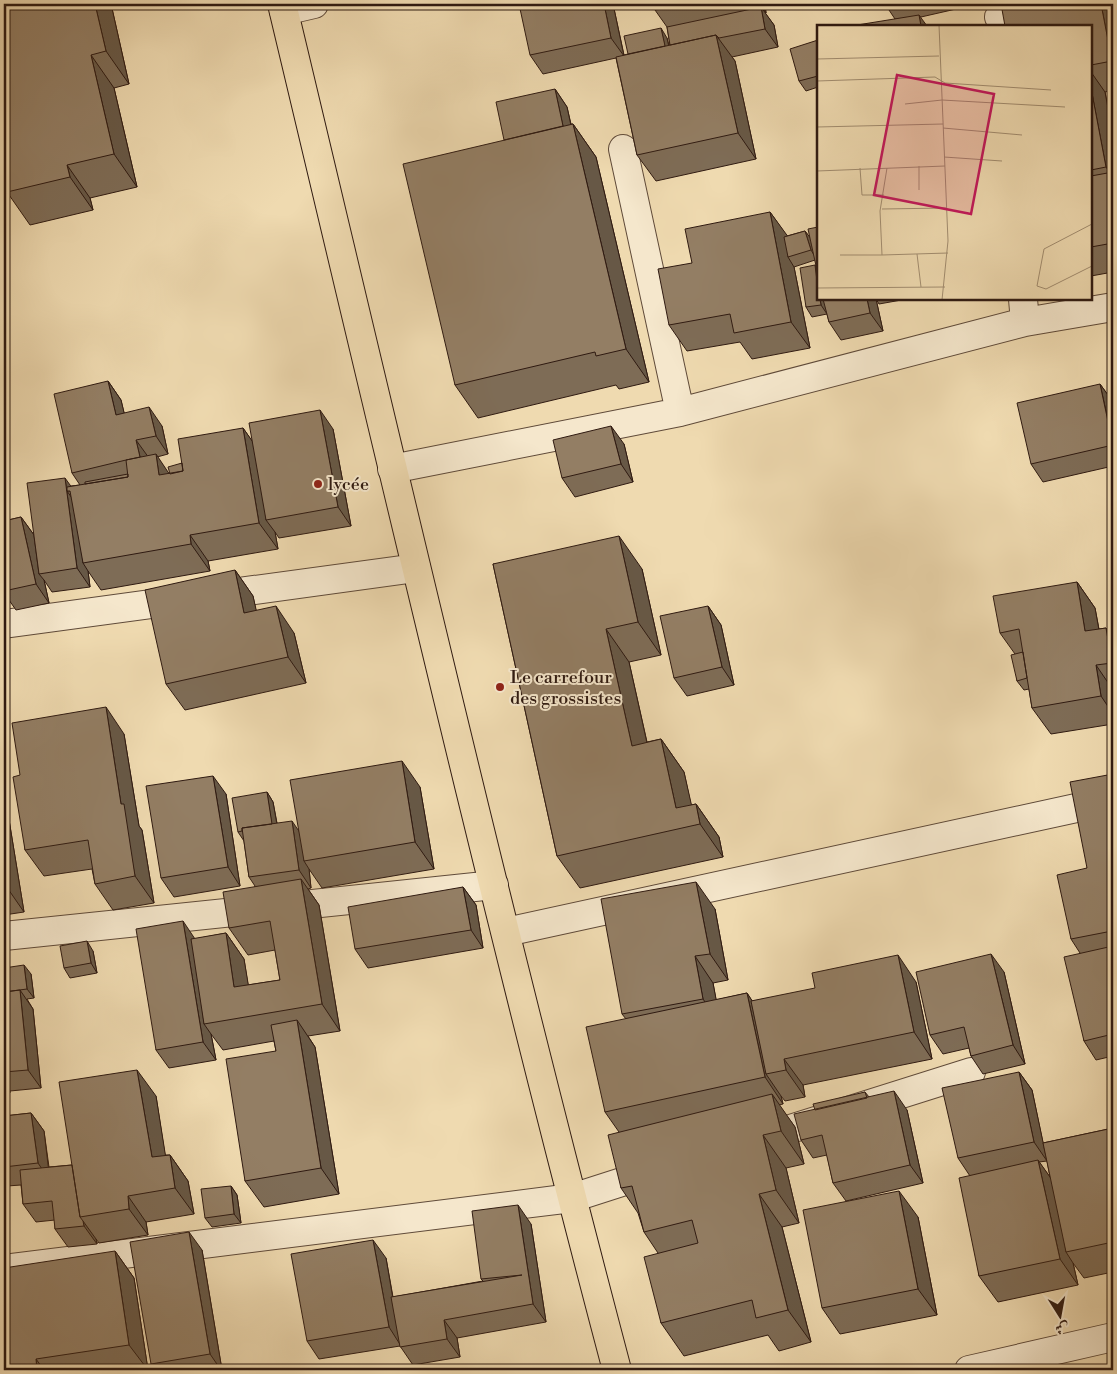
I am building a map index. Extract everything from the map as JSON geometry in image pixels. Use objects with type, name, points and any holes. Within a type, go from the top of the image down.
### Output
[{"type":"main road","points":[[283,7],[416,568],[572,1198],[617,1370]]},
{"type":"street","points":[[283,7],[314,4]]},
{"type":"street","points":[[999,16],[1069,4]]},
{"type":"street","points":[[623,149],[680,412]]},
{"type":"street","points":[[392,469],[680,412],[1024,310],[1113,307]]},
{"type":"street","points":[[4,624],[416,568]]},
{"type":"street","points":[[506,932],[1113,800]]},
{"type":"street","points":[[4,936],[494,885]]},
{"type":"street","points":[[733,1147],[971,1072]]},
{"type":"street","points":[[4,1269],[572,1198],[676,1165]]},
{"type":"street","points":[[969,1370],[1113,1337]]},
{"type":"building","points":[[4,4],[95,4],[106,51],[91,55],[114,154],[67,165],[70,177],[7,192],[4,178]]},
{"type":"building","points":[[519,4],[604,4],[611,38],[530,55]]},
{"type":"building","points":[[654,4],[694,4],[655,10]]},
{"type":"building","points":[[1001,4],[1101,4],[1112,61],[1092,65],[1092,25],[1005,25]]},
{"type":"building","points":[[761,7],[765,29],[719,38],[716,35],[670,45],[667,27]]},
{"type":"building","points":[[919,15],[921,25],[857,25]]},
{"type":"building","points":[[661,28],[665,46],[628,54],[624,36]]},
{"type":"building","points":[[716,35],[738,133],[637,155],[616,57]]},
{"type":"building","points":[[817,40],[817,76],[799,81],[790,49]]},
{"type":"building","points":[[555,89],[563,126],[504,140],[496,102]]},
{"type":"building","points":[[1092,93],[1106,167],[1092,170]]},
{"type":"building","points":[[573,124],[626,349],[596,356],[595,352],[455,385],[403,164]]},
{"type":"building","points":[[1113,172],[1113,243],[1092,247],[1092,176]]},
{"type":"building","points":[[770,212],[791,322],[734,333],[730,314],[669,325],[658,269],[692,263],[685,229]]},
{"type":"building","points":[[817,227],[817,270],[808,229]]},
{"type":"building","points":[[805,231],[811,250],[788,257],[784,237]]},
{"type":"building","points":[[815,265],[817,300],[820,300],[821,305],[806,307],[800,268]]},
{"type":"building","points":[[823,300],[867,300],[870,313],[829,322]]},
{"type":"building","points":[[108,381],[116,415],[149,407],[156,436],[136,440],[140,457],[72,473],[54,394]]},
{"type":"building","points":[[1100,384],[1113,445],[1031,464],[1017,403]]},
{"type":"building","points":[[320,410],[338,507],[266,520],[249,423]]},
{"type":"building","points":[[611,426],[621,464],[562,478],[553,440]]},
{"type":"building","points":[[243,428],[259,523],[190,535],[191,544],[83,563],[70,491],[67,491],[67,487],[128,477],[126,460],[156,454],[159,475],[183,471],[178,439]]},
{"type":"building","points":[[182,463],[183,471],[170,474],[168,467]]},
{"type":"building","points":[[128,474],[128,477],[85,484],[85,482]]},
{"type":"building","points":[[65,478],[77,568],[39,574],[27,483]]},
{"type":"building","points":[[21,517],[36,584],[4,591],[4,521]]},
{"type":"building","points":[[619,536],[638,622],[606,629],[632,746],[661,739],[676,808],[696,804],[700,824],[557,856],[493,564]]},
{"type":"building","points":[[235,570],[244,613],[276,606],[288,657],[166,684],[145,590]]},
{"type":"building","points":[[1077,582],[1085,631],[1106,628],[1112,663],[1096,665],[1101,696],[1032,708],[1019,629],[1000,633],[993,596]]},
{"type":"building","points":[[708,606],[722,667],[674,678],[660,616]]},
{"type":"building","points":[[1023,652],[1027,678],[1017,681],[1011,655]]},
{"type":"building","points":[[106,707],[121,804],[124,804],[135,876],[95,884],[88,840],[25,850],[13,777],[20,775],[12,723]]},
{"type":"building","points":[[402,761],[415,842],[304,861],[290,780]]},
{"type":"building","points":[[1113,774],[1113,907],[1108,908],[1112,931],[1071,939],[1057,875],[1087,868],[1070,782]]},
{"type":"building","points":[[213,776],[228,867],[161,878],[146,786]]},
{"type":"building","points":[[267,792],[272,824],[242,828],[242,831],[238,832],[232,798]]},
{"type":"building","points":[[292,821],[299,870],[249,877],[242,828]]},
{"type":"building","points":[[301,879],[322,1004],[204,1024],[191,939],[226,933],[234,987],[280,980],[270,921],[229,928],[223,892]]},
{"type":"building","points":[[696,882],[710,954],[695,956],[703,999],[622,1014],[601,899]]},
{"type":"building","points":[[463,887],[471,930],[355,949],[348,907]]},
{"type":"building","points":[[183,921],[203,1042],[156,1050],[136,929]]},
{"type":"building","points":[[87,941],[91,963],[64,968],[60,946]]},
{"type":"building","points":[[1113,946],[1113,1034],[1084,1041],[1064,957]]},
{"type":"building","points":[[991,954],[1013,1045],[971,1056],[964,1027],[930,1035],[916,972]]},
{"type":"building","points":[[898,955],[914,1032],[784,1059],[786,1070],[766,1074],[751,1001],[815,988],[812,973]]},
{"type":"building","points":[[24,965],[27,989],[4,992],[4,968]]},
{"type":"building","points":[[20,990],[28,1070],[4,1072],[4,992]]},
{"type":"building","points":[[747,993],[765,1077],[605,1112],[586,1027]]},
{"type":"building","points":[[297,1020],[321,1168],[245,1181],[226,1059],[276,1051],[271,1025]]},
{"type":"building","points":[[137,1070],[152,1157],[170,1155],[175,1188],[128,1196],[129,1209],[80,1217],[59,1082]]},
{"type":"building","points":[[1019,1072],[1034,1142],[958,1158],[942,1088]]},
{"type":"building","points":[[894,1091],[910,1165],[833,1183],[822,1135],[801,1140],[794,1114]]},
{"type":"building","points":[[865,1092],[867,1098],[815,1110],[813,1104]]},
{"type":"building","points":[[772,1094],[781,1131],[763,1135],[776,1190],[759,1194],[788,1310],[756,1318],[752,1300],[661,1323],[644,1257],[698,1243],[692,1220],[644,1232],[632,1186],[621,1188],[608,1135]]},
{"type":"building","points":[[31,1113],[38,1163],[4,1167],[4,1116]]},
{"type":"building","points":[[1113,1128],[1113,1242],[1066,1252],[1043,1143]]},
{"type":"building","points":[[1038,1160],[1060,1259],[979,1276],[959,1178]]},
{"type":"building","points":[[72,1165],[80,1217],[84,1226],[55,1229],[52,1201],[23,1204],[20,1170]]},
{"type":"building","points":[[231,1186],[234,1214],[205,1218],[201,1189]]},
{"type":"building","points":[[899,1191],[918,1289],[822,1308],[803,1210]]},
{"type":"building","points":[[518,1205],[533,1304],[444,1320],[447,1339],[400,1347],[391,1297],[522,1275],[481,1279],[472,1211]]},
{"type":"building","points":[[189,1232],[210,1354],[151,1364],[130,1242]]},
{"type":"building","points":[[373,1240],[389,1327],[307,1341],[291,1254]]},
{"type":"building","points":[[115,1251],[129,1345],[36,1359],[37,1370],[4,1370],[4,1268]]},
{"type":"place","name":"lycée","points":[[318,484]]},
{"type":"place","name":"Le carrefour des grossistes","points":[[500,687]]}]
